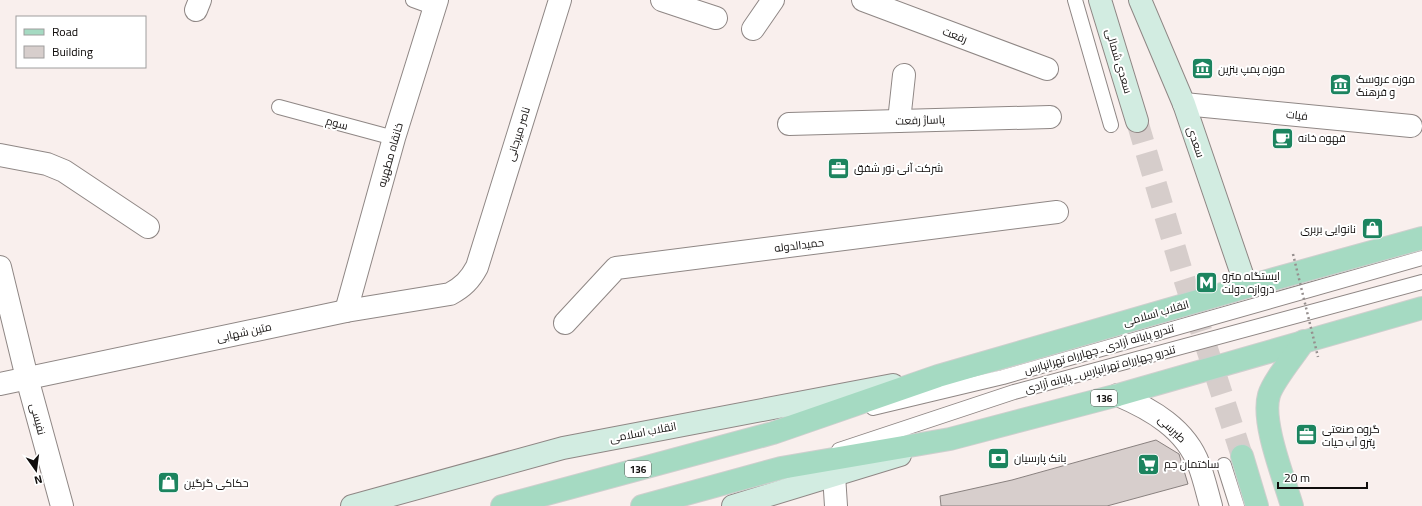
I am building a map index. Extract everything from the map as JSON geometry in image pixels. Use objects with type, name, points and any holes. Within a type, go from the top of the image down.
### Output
[{"type":"main road","name":"سعدی شمالی","points":[[1100,0],[1137,121]]},
{"type":"main road","name":"سعدی","points":[[1140,0],[1184,104],[1246,286]]},
{"type":"main road","name":"انقلاب اسلامی","points":[[502,506],[773,433],[938,376],[1246,286],[1422,238]]},
{"type":"main road","name":"136","points":[[642,506],[781,468],[950,439],[1118,395],[1422,308]]},
{"type":"main road","points":[[1292,506],[1271,433],[1266,408],[1269,394],[1274,384],[1304,341]]},
{"type":"main road","name":"انقلاب اسلامی","points":[[352,506],[563,448],[938,376]]},
{"type":"main road","points":[[733,506],[950,439]]},
{"type":"main road","points":[[1233,460],[1257,506]]},
{"type":"street","name":"ناصر میرجانی","points":[[477,267],[560,0]]},
{"type":"street","points":[[662,0],[716,18]]},
{"type":"street","points":[[753,29],[773,0]]},
{"type":"street","name":"رفعت","points":[[864,0],[1047,69]]},
{"type":"street","name":"خانقاه مطهریه","points":[[346,311],[394,138],[436,4]]},
{"type":"street","points":[[899,121],[904,75]]},
{"type":"street","name":"فیات","points":[[1184,104],[1411,126]]},
{"type":"street","name":"پاساژ رفعت","points":[[789,124],[1050,117]]},
{"type":"street","points":[[0,155],[47,164],[64,171],[148,227]]},
{"type":"street","name":"حمیدالدوله","points":[[566,323],[616,268],[1057,212]]},
{"type":"street","name":"نفیسی","points":[[0,267],[27,378],[62,506]]},
{"type":"street","name":"متین شهابی","points":[[0,384],[346,311],[450,294],[462,288],[470,279],[477,267]]},
{"type":"street","name":"طبرسی","points":[[1118,395],[1154,412],[1185,440],[1199,465],[1211,506]]},
{"type":"street","points":[[834,475],[836,506]]},
{"type":"lane","points":[[413,0],[436,4]]},
{"type":"lane","points":[[1075,0],[1111,125]]},
{"type":"lane","name":"سوم","points":[[279,107],[394,138]]},
{"type":"lane","name":"تندرو پایانه آزادی ـ چهارراه تهرانپارس","points":[[773,433],[1003,377],[1422,258]]},
{"type":"lane","name":"تندرو چهارراه تهرانپارس ـ پایانه آزادی","points":[[781,468],[1014,392],[1422,282]]},
{"type":"lane","points":[[1233,460],[1236,506]]},
{"type":"path","points":[[1293,254],[1318,357]]},
{"type":"building","points":[[1156,440],[1179,454],[1188,484],[1107,506],[941,506],[940,496],[1012,480]]},
{"type":"tunnel","points":[[1137,121],[1182,272],[1242,456]]},
{"type":"place","name":"موزه پمپ بنزین","points":[[1203,69]]},
{"type":"place","name":"موزه عروسک و فرهنگ","points":[[1340,85]]},
{"type":"place","name":"قهوه خانه","points":[[1282,138]]},
{"type":"place","name":"شرکت آنی نور شفق","points":[[839,168]]},
{"type":"place","name":"نانوایی بربری","points":[[1372,229]]},
{"type":"place","name":"ایستگاه مترو دروازه دولت","points":[[1207,282]]},
{"type":"place","name":"گروه صنعتی پترو آب حیات","points":[[1306,435]]},
{"type":"place","name":"بانک پارسیان","points":[[999,458]]},
{"type":"place","name":"ساختمان جم","points":[[1148,464]]},
{"type":"place","name":"حکاکی گرگین","points":[[168,483]]}]
